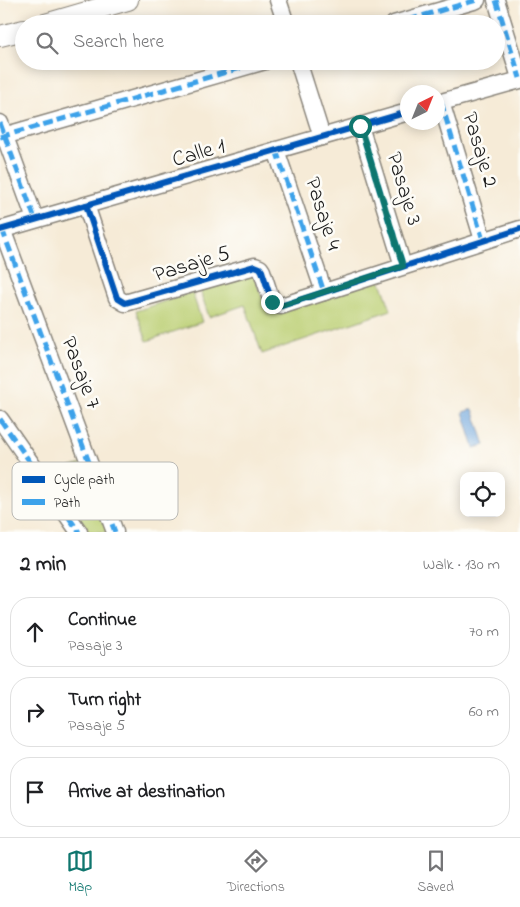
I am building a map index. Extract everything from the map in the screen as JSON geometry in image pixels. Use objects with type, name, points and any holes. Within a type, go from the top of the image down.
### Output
[{"type":"street","points":[[76,15],[128,0]]},
{"type":"street","points":[[278,0],[283,15]]},
{"type":"street","points":[[425,15],[476,0]]},
{"type":"street","points":[[496,0],[501,15]]},
{"type":"street","points":[[445,101],[520,79],[505,30]]},
{"type":"street","points":[[0,36],[15,32]]},
{"type":"street","points":[[35,219],[2,132],[231,70]]},
{"type":"street","points":[[301,70],[322,136]]},
{"type":"street","name":"Calle 1","points":[[1,229],[400,114]]},
{"type":"street","name":"Pasaje 2","points":[[445,122],[483,240]]},
{"type":"street","name":"Pasaje 3","points":[[360,126],[403,266]]},
{"type":"street","name":"Pasaje 4","points":[[276,150],[324,292]]},
{"type":"street","name":"Pasaje 5","points":[[86,205],[116,294],[120,302],[129,303],[252,266],[260,268],[270,298],[275,304],[281,306],[520,228]]},
{"type":"street","name":"Pasaje 7","points":[[1,229],[89,462]]},
{"type":"street","points":[[0,419],[30,462]]},
{"type":"street","points":[[70,520],[78,532]]},
{"type":"street","name":"Pasaje 7","points":[[110,520],[115,532]]},
{"type":"green space","points":[[253,272],[268,315],[380,279],[391,310],[262,354],[245,305],[209,317],[200,290]]},
{"type":"green space","points":[[192,292],[202,322],[147,341],[136,311]]},
{"type":"green space","points":[[81,520],[104,520],[108,532],[89,532]]},
{"type":"water","points":[[473,409],[485,445],[474,448],[463,412]]},
{"type":"marked path","points":[[425,15],[477,0]]},
{"type":"marked path","points":[[496,0],[501,15]]},
{"type":"marked path","points":[[505,29],[520,78]]},
{"type":"marked path","points":[[0,137],[234,70]]},
{"type":"marked path","points":[[445,115],[483,240]]},
{"type":"marked path","points":[[0,123],[35,219]]},
{"type":"marked path","points":[[360,126],[403,266]]},
{"type":"marked path","points":[[276,150],[324,292]]},
{"type":"marked path","points":[[2,229],[89,462]]},
{"type":"marked path","points":[[0,419],[30,462]]},
{"type":"marked path","points":[[71,520],[79,532]]},
{"type":"marked path","points":[[111,520],[115,532]]},
{"type":"cycle path","points":[[0,230],[400,114]]},
{"type":"cycle path","points":[[86,205],[117,298],[125,303],[255,266],[262,271],[272,302],[275,305],[281,306],[520,229]]},
{"type":"route","points":[[272,302],[281,306],[403,266],[360,126]]}]
